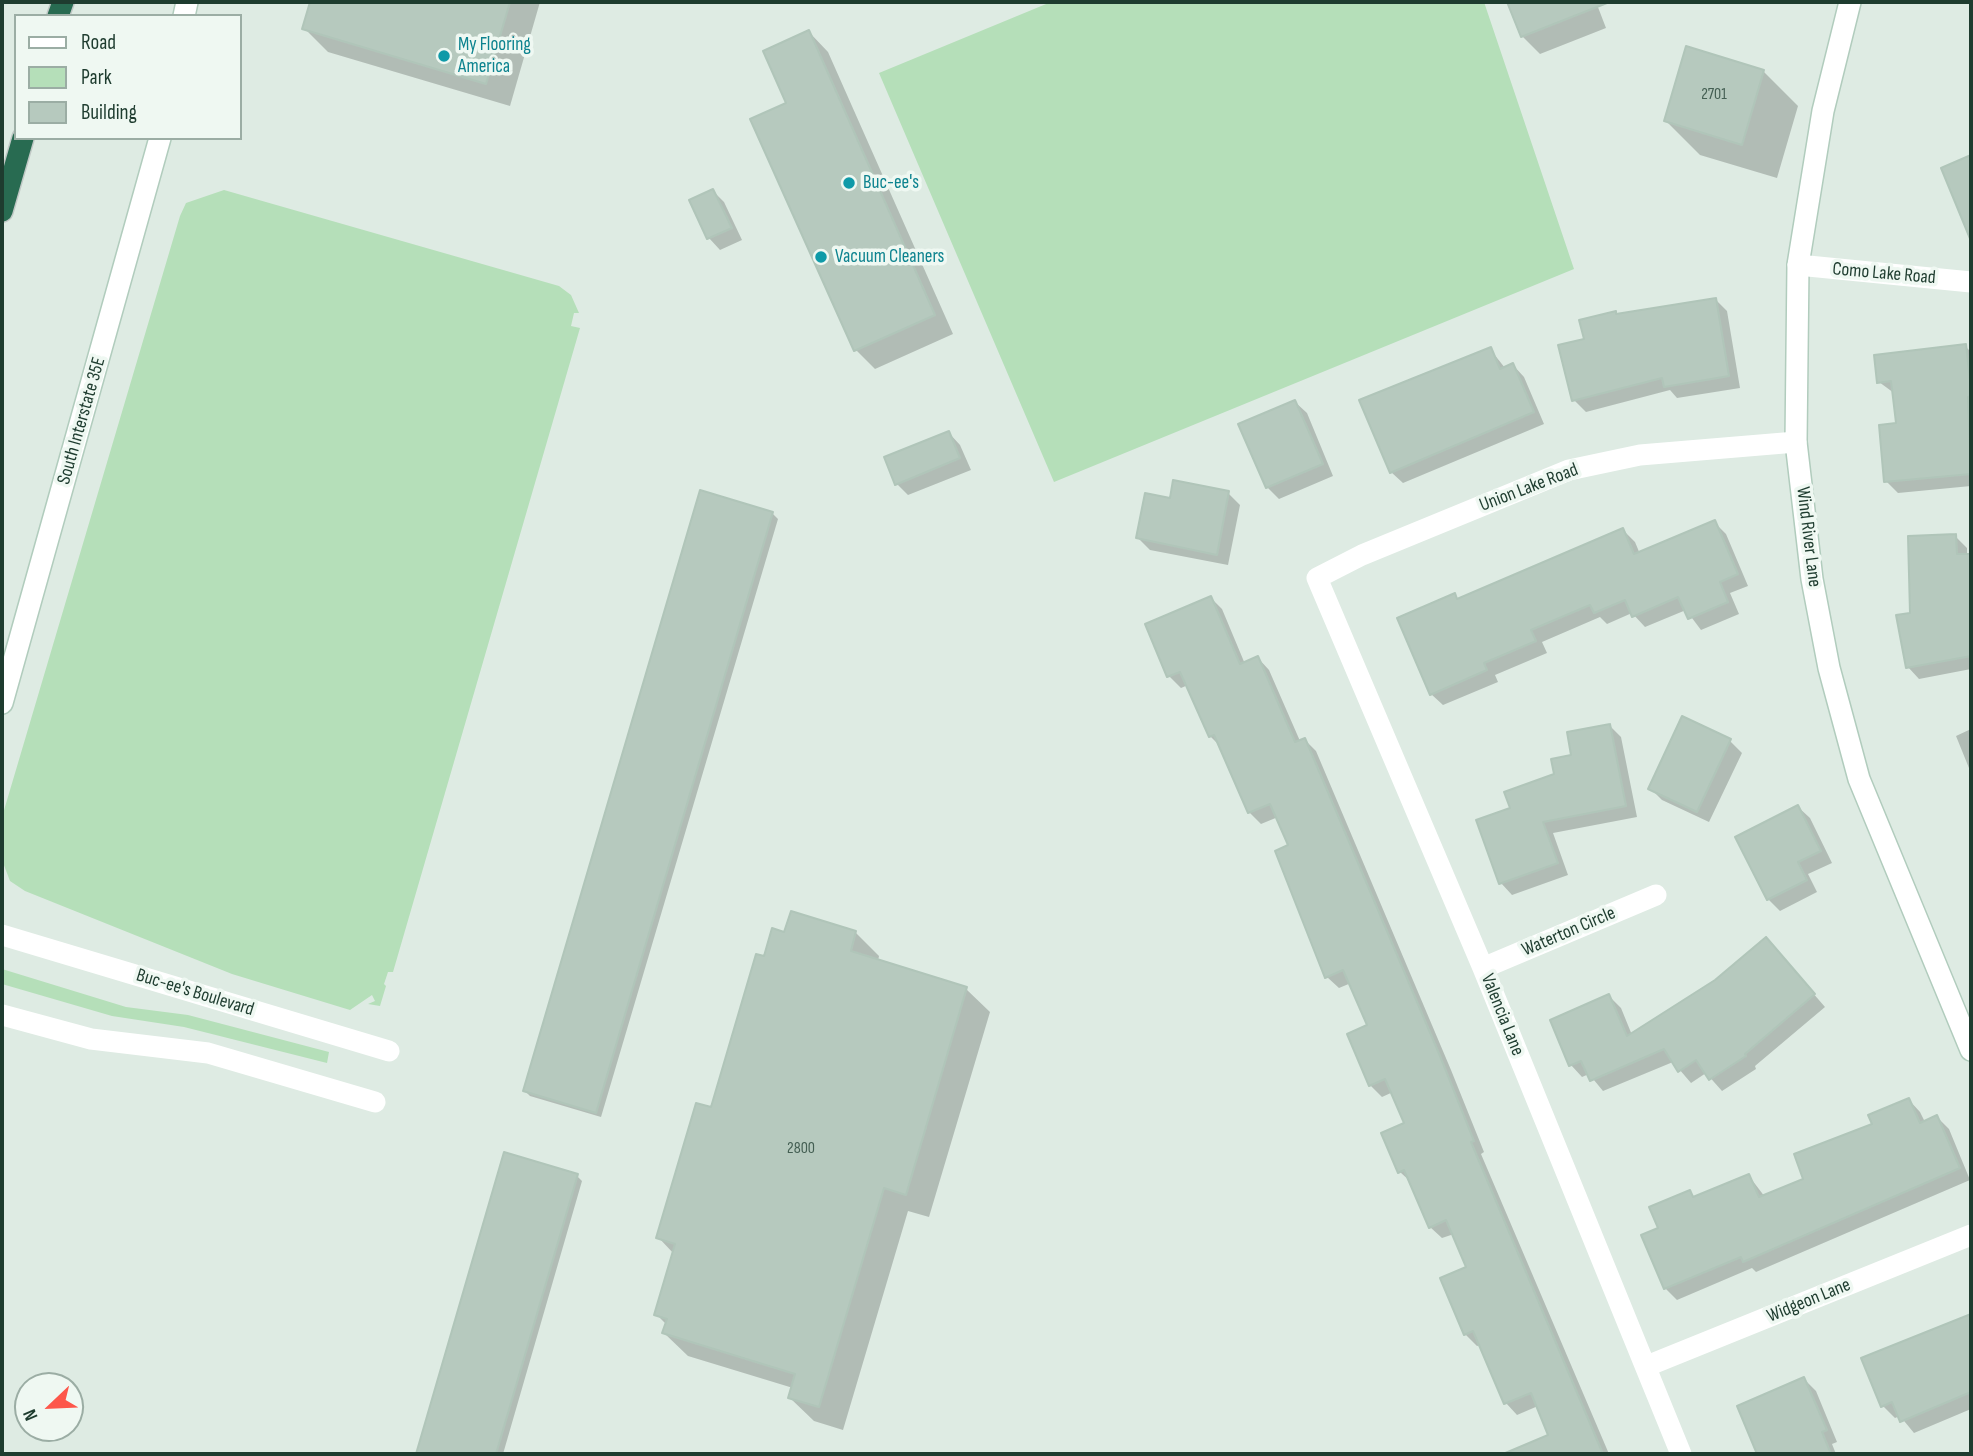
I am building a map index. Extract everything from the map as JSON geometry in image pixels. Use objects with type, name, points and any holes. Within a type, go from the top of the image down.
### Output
[{"type":"highway","points":[[2,211],[22,140]]},
{"type":"street","name":"Wind River Lane","points":[[1850,2],[1823,111],[1798,265],[1796,442],[1812,579],[1829,668],[1859,779],[1971,1049]]},
{"type":"street","name":"South Interstate 35E","points":[[2,703],[159,140]]},
{"type":"street","name":"Como Lake Road","points":[[1798,265],[1971,282]]},
{"type":"street","name":"Union Lake Road","points":[[1317,578],[1362,555],[1569,470],[1640,455],[1796,442]]},
{"type":"street","name":"Valencia Lane","points":[[1317,578],[1483,968],[1681,1454]]},
{"type":"street","name":"Waterton Circle","points":[[1483,968],[1656,895]]},
{"type":"street","name":"Buc-ee's Boulevard","points":[[2,935],[389,1052]]},
{"type":"street","points":[[2,1015],[91,1039],[208,1053],[375,1102]]},
{"type":"street","name":"Widgeon Lane","points":[[1647,1366],[1971,1235]]},
{"type":"green space","points":[[1051,2],[1484,2],[1574,269],[1054,482],[879,73]]},
{"type":"green space","points":[[224,190],[559,286],[571,295],[579,313],[574,313],[571,326],[580,328],[393,972],[388,972],[380,1006],[368,1004],[375,1001],[372,995],[350,1010],[232,974],[25,891],[10,881],[2,860],[2,817],[180,216],[186,203]]},
{"type":"green space","points":[[2,969],[126,1007],[188,1015],[329,1052],[327,1063],[184,1027],[112,1016],[2,984]]},
{"type":"building","name":"My Flooring America","points":[[310,2],[510,2],[486,84],[302,29]]},
{"type":"building","points":[[1507,2],[1607,2],[1607,3],[1521,37]]},
{"type":"building","name":"Buc-ee's","points":[[809,30],[935,315],[854,351],[750,119],[786,103],[763,51]]},
{"type":"building","points":[[1686,46],[1764,70],[1742,145],[1664,121]]},
{"type":"building","points":[[1971,155],[1971,241],[1941,168]]},
{"type":"building","points":[[713,189],[732,228],[707,239],[689,200]]},
{"type":"building","points":[[1716,298],[1729,376],[1664,387],[1662,378],[1572,401],[1558,345],[1584,339],[1579,320],[1616,311],[1616,314]]},
{"type":"building","points":[[1966,344],[1971,389],[1971,396],[1968,397],[1971,474],[1884,482],[1879,425],[1896,423],[1891,381],[1877,383],[1874,355]]},
{"type":"building","points":[[1491,347],[1500,369],[1513,363],[1534,412],[1390,473],[1359,400]]},
{"type":"building","points":[[1295,400],[1323,464],[1266,488],[1238,424]]},
{"type":"building","points":[[949,431],[960,458],[895,485],[884,457]]},
{"type":"building","points":[[1173,480],[1229,491],[1217,555],[1136,538],[1145,493],[1170,498]]},
{"type":"building","points":[[700,490],[773,512],[596,1113],[523,1091]]},
{"type":"building","points":[[1715,520],[1738,574],[1720,582],[1728,602],[1688,619],[1678,597],[1632,617],[1625,600],[1594,613],[1590,605],[1531,630],[1536,641],[1484,663],[1487,670],[1430,695],[1397,618],[1455,593],[1457,599],[1623,528],[1634,554]]},
{"type":"building","points":[[1956,534],[1957,554],[1971,554],[1971,656],[1906,668],[1896,615],[1910,613],[1908,536]]},
{"type":"building","points":[[1211,596],[1240,664],[1258,656],[1295,742],[1305,738],[1440,1056],[1474,1141],[1471,1142],[1603,1454],[1503,1454],[1548,1435],[1531,1393],[1504,1404],[1473,1331],[1464,1335],[1440,1278],[1466,1267],[1446,1220],[1429,1228],[1404,1170],[1398,1173],[1381,1133],[1404,1123],[1385,1079],[1369,1086],[1347,1034],[1367,1025],[1343,970],[1325,978],[1275,851],[1288,845],[1270,804],[1248,813],[1214,735],[1209,737],[1180,672],[1167,677],[1145,624]]},
{"type":"building","points":[[1682,716],[1731,739],[1697,812],[1648,789]]},
{"type":"building","points":[[1610,724],[1626,806],[1543,822],[1558,863],[1499,884],[1476,820],[1510,808],[1504,792],[1554,774],[1551,759],[1571,755],[1567,732]]},
{"type":"building","points":[[1798,805],[1821,851],[1798,862],[1807,880],[1767,900],[1735,837]]},
{"type":"building","points":[[791,911],[856,931],[851,951],[967,987],[906,1195],[884,1188],[819,1407],[788,1398],[795,1374],[662,1333],[667,1319],[654,1315],[675,1244],[656,1238],[696,1103],[711,1107],[756,954],[764,956],[772,928],[784,932]]},
{"type":"building","points":[[1766,937],[1815,994],[1745,1054],[1746,1056],[1709,1080],[1696,1060],[1678,1072],[1664,1049],[1590,1081],[1581,1061],[1569,1066],[1550,1020],[1609,994],[1627,1036],[1715,980]]},
{"type":"building","points":[[1909,1098],[1920,1123],[1937,1115],[1960,1168],[1743,1262],[1741,1257],[1664,1289],[1641,1235],[1658,1228],[1649,1207],[1690,1190],[1693,1197],[1749,1174],[1759,1197],[1803,1179],[1794,1154],[1872,1124],[1868,1115]]},
{"type":"building","points":[[504,1152],[578,1174],[496,1454],[416,1454]]},
{"type":"building","points":[[1971,1314],[1971,1392],[1900,1422],[1892,1402],[1881,1407],[1861,1358]]},
{"type":"building","points":[[1804,1377],[1827,1430],[1822,1432],[1831,1454],[1757,1454],[1737,1406]]},
{"type":"place","name":"My Flooring America","points":[[444,56]]},
{"type":"place","name":"Buc-ee's","points":[[849,183]]},
{"type":"place","name":"Vacuum Cleaners","points":[[821,257]]}]
